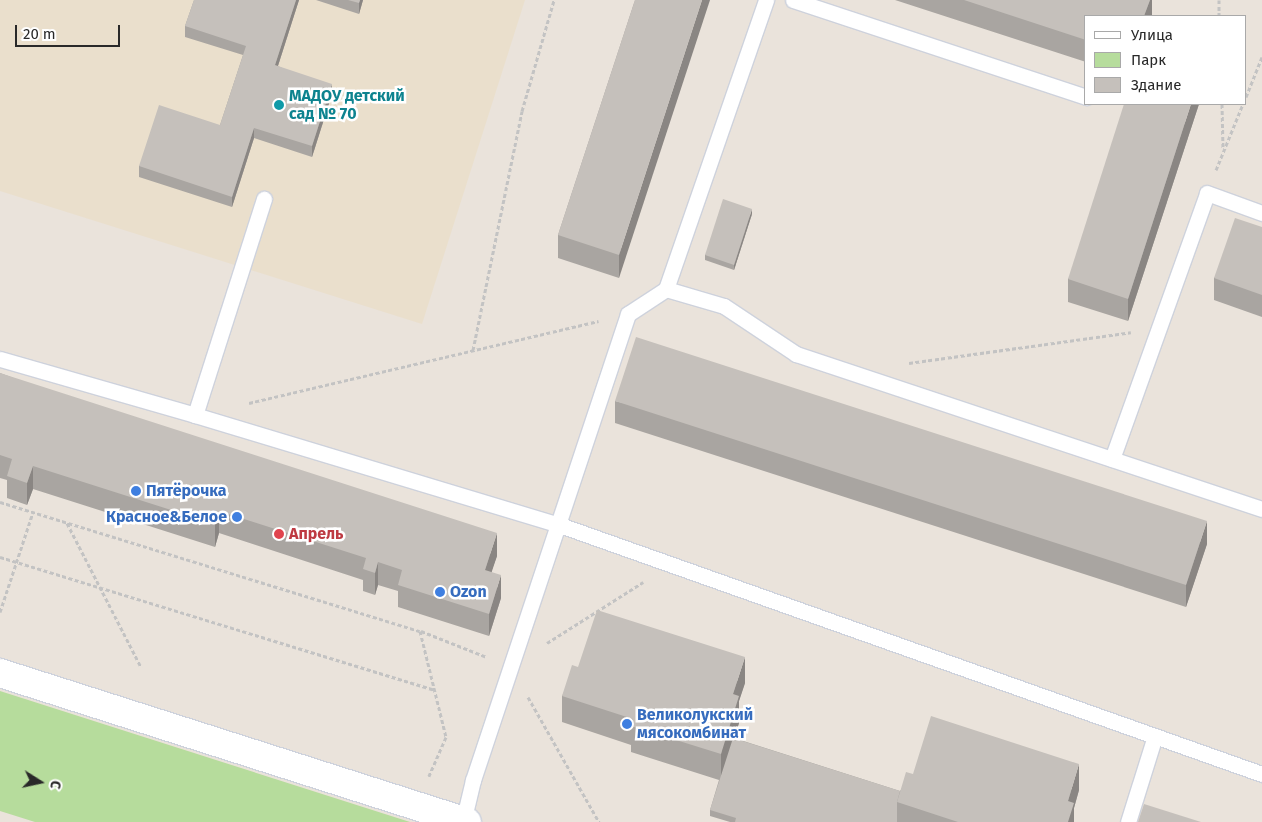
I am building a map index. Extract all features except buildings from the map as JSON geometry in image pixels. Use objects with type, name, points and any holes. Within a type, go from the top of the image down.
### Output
[{"type":"street","points":[[0,673],[464,822]]},
{"type":"lane","points":[[464,822],[473,780],[628,314],[666,289],[766,0]]},
{"type":"lane","points":[[793,0],[1084,96]]},
{"type":"lane","points":[[1112,459],[1207,193],[1262,213]]},
{"type":"lane","points":[[196,415],[264,199]]},
{"type":"lane","points":[[666,289],[724,306],[796,354],[1262,508]]},
{"type":"lane","points":[[0,359],[196,415],[557,524],[1262,774]]},
{"type":"lane","points":[[1128,822],[1155,736]]},
{"type":"path","points":[[472,350],[522,111],[554,0]]},
{"type":"path","points":[[1219,0],[1219,15]]},
{"type":"path","points":[[1247,94],[1262,57]]},
{"type":"path","points":[[1222,105],[1224,151]]},
{"type":"path","points":[[1207,193],[1243,105]]},
{"type":"path","points":[[243,404],[628,314]]},
{"type":"path","points":[[907,364],[1158,328]]},
{"type":"path","points":[[1,504],[33,512],[420,631],[446,736],[419,807]]},
{"type":"path","points":[[0,612],[33,512]]},
{"type":"path","points":[[67,523],[141,667]]},
{"type":"path","points":[[0,557],[434,690]]},
{"type":"path","points":[[510,666],[671,564]]},
{"type":"shaded area","points":[[0,0],[525,0],[422,324],[0,191]]},
{"type":"green space","points":[[0,691],[410,822],[35,822],[0,811]]},
{"type":"place","name":"МАДОУ детский сад № 70","points":[[279,105]]},
{"type":"place","name":"Пятёрочка","points":[[136,491]]},
{"type":"place","name":"Красное&Белое","points":[[237,517]]},
{"type":"place","name":"Апрель","points":[[279,534]]},
{"type":"place","name":"Ozon","points":[[440,592]]},
{"type":"place","name":"Великолукский мясокомбинат","points":[[627,724]]}]
